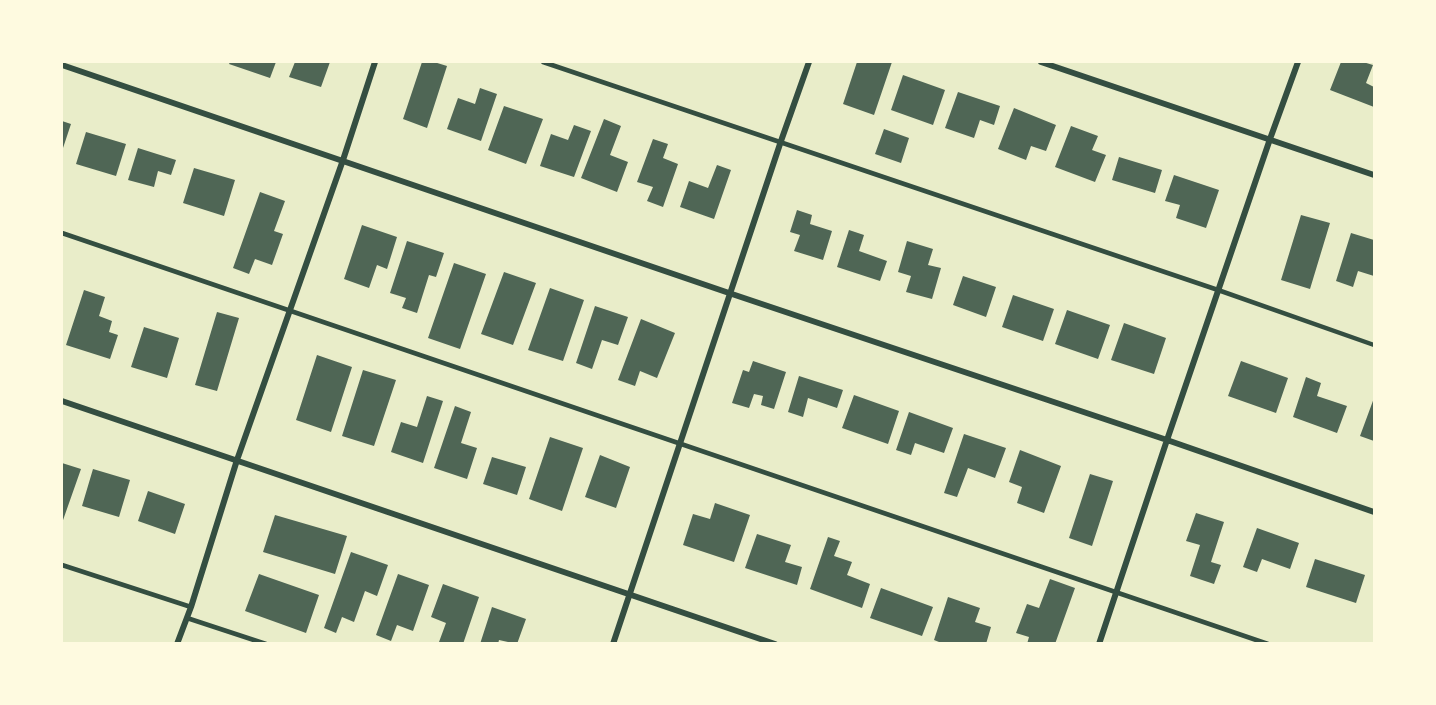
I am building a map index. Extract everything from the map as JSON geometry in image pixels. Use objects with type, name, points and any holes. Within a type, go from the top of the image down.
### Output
[{"type":"street","points":[[177,644],[191,607],[237,460],[343,160],[375,62]]},
{"type":"street","points":[[613,644],[729,293],[809,62]]},
{"type":"street","points":[[1041,62],[1374,175]]},
{"type":"street","points":[[1099,644],[1218,290],[1298,62]]},
{"type":"street","points":[[62,65],[1374,512]]},
{"type":"street","points":[[62,401],[775,644]]},
{"type":"lane","points":[[543,62],[781,141],[1374,345]]},
{"type":"lane","points":[[62,233],[1268,644]]},
{"type":"lane","points":[[62,565],[191,607]]},
{"type":"lane","points":[[187,618],[266,644]]},
{"type":"building","points":[[230,62],[276,62],[270,78],[229,64]]},
{"type":"building","points":[[295,62],[330,62],[321,87],[289,77]]},
{"type":"building","points":[[422,62],[434,62],[447,66],[427,128],[403,119]]},
{"type":"building","points":[[857,62],[892,62],[874,115],[843,104]]},
{"type":"building","points":[[1341,62],[1363,62],[1373,65],[1366,83],[1374,87],[1374,107],[1330,90]]},
{"type":"building","points":[[903,75],[945,90],[933,125],[891,110]]},
{"type":"building","points":[[480,88],[497,94],[481,141],[447,129],[458,98],[475,104]]},
{"type":"building","points":[[958,92],[1000,106],[994,125],[980,120],[974,138],[945,128]]},
{"type":"building","points":[[504,106],[543,119],[526,164],[488,150]]},
{"type":"building","points":[[1014,108],[1056,125],[1046,151],[1031,146],[1026,160],[998,149]]},
{"type":"building","points":[[604,119],[621,126],[610,155],[628,162],[617,192],[581,178]]},
{"type":"building","points":[[62,121],[71,124],[62,151]]},
{"type":"building","points":[[574,125],[591,131],[574,177],[540,166],[551,134],[568,140]]},
{"type":"building","points":[[1071,126],[1098,136],[1092,150],[1106,155],[1095,182],[1055,167]]},
{"type":"building","points":[[884,129],[909,138],[901,163],[875,154]]},
{"type":"building","points":[[86,132],[126,144],[116,176],[76,164]]},
{"type":"building","points":[[653,139],[668,144],[663,158],[678,164],[663,207],[647,201],[653,187],[637,182]]},
{"type":"building","points":[[138,148],[176,160],[171,175],[158,171],[154,187],[128,180]]},
{"type":"building","points":[[1119,157],[1162,170],[1155,193],[1112,180]]},
{"type":"building","points":[[717,165],[731,170],[714,219],[680,207],[689,181],[708,188]]},
{"type":"building","points":[[194,168],[235,180],[224,216],[183,203]]},
{"type":"building","points":[[1174,175],[1219,190],[1206,228],[1176,218],[1180,205],[1165,201]]},
{"type":"building","points":[[260,192],[285,201],[274,231],[283,234],[272,265],[255,259],[249,274],[233,268]]},
{"type":"building","points":[[797,210],[812,215],[810,224],[832,231],[823,260],[794,251],[800,235],[790,232]]},
{"type":"building","points":[[1301,215],[1330,223],[1310,289],[1281,280]]},
{"type":"building","points":[[362,225],[397,237],[387,269],[377,265],[369,288],[344,279]]},
{"type":"building","points":[[849,230],[864,235],[859,251],[887,261],[880,281],[837,267]]},
{"type":"building","points":[[1351,233],[1374,240],[1374,276],[1358,271],[1353,287],[1336,281]]},
{"type":"building","points":[[407,241],[444,253],[436,277],[429,275],[417,313],[402,308],[406,298],[390,293]]},
{"type":"building","points":[[907,241],[933,249],[928,265],[941,268],[932,299],[906,292],[911,276],[898,272]]},
{"type":"building","points":[[454,263],[486,274],[460,349],[428,338]]},
{"type":"building","points":[[504,272],[536,283],[513,345],[481,334]]},
{"type":"building","points":[[963,276],[996,287],[986,317],[953,305]]},
{"type":"building","points":[[550,288],[584,300],[563,361],[528,350]]},
{"type":"building","points":[[84,290],[105,297],[99,316],[112,321],[109,332],[118,335],[110,359],[66,345]]},
{"type":"building","points":[[1013,295],[1054,309],[1043,341],[1002,327]]},
{"type":"building","points":[[595,306],[628,317],[618,345],[602,340],[592,369],[576,363]]},
{"type":"building","points":[[1067,310],[1110,325],[1098,359],[1055,344]]},
{"type":"building","points":[[217,312],[239,318],[217,391],[195,385]]},
{"type":"building","points":[[641,319],[675,333],[657,378],[640,371],[635,386],[618,380]]},
{"type":"building","points":[[1124,323],[1166,338],[1154,374],[1111,360]]},
{"type":"building","points":[[144,327],[179,338],[167,378],[131,367]]},
{"type":"building","points":[[317,355],[352,367],[331,432],[296,420]]},
{"type":"building","points":[[753,361],[786,372],[774,409],[761,405],[763,396],[754,394],[749,408],[732,403],[743,370],[749,372]]},
{"type":"building","points":[[1241,361],[1288,378],[1276,413],[1228,396]]},
{"type":"building","points":[[363,370],[396,380],[374,446],[342,436]]},
{"type":"building","points":[[799,376],[843,390],[837,408],[808,398],[803,417],[788,412]]},
{"type":"building","points":[[1306,377],[1321,383],[1317,396],[1347,406],[1337,433],[1293,417]]},
{"type":"building","points":[[854,395],[899,411],[888,444],[842,428]]},
{"type":"building","points":[[427,396],[443,401],[423,463],[391,452],[401,422],[417,427]]},
{"type":"building","points":[[1374,398],[1374,441],[1360,436]]},
{"type":"building","points":[[455,406],[471,412],[461,443],[477,448],[467,479],[434,468]]},
{"type":"building","points":[[909,412],[953,428],[944,453],[915,443],[911,455],[896,450]]},
{"type":"building","points":[[964,434],[1006,448],[995,478],[968,468],[957,497],[944,493]]},
{"type":"building","points":[[550,437],[583,448],[562,511],[529,499]]},
{"type":"building","points":[[1020,450],[1061,466],[1044,513],[1017,503],[1022,487],[1009,482]]},
{"type":"building","points":[[600,455],[630,467],[616,508],[585,497]]},
{"type":"building","points":[[492,457],[526,467],[517,495],[483,484]]},
{"type":"building","points":[[62,463],[81,469],[62,523]]},
{"type":"building","points":[[93,469],[130,480],[119,517],[82,506]]},
{"type":"building","points":[[1090,474],[1113,481],[1092,546],[1069,538]]},
{"type":"building","points":[[148,491],[185,504],[175,534],[138,521]]},
{"type":"building","points":[[715,503],[750,515],[734,562],[683,545],[693,514],[710,519]]},
{"type":"building","points":[[1196,513],[1224,522],[1211,562],[1221,565],[1214,584],[1190,576],[1200,545],[1186,541]]},
{"type":"building","points":[[275,515],[347,536],[335,574],[263,552]]},
{"type":"building","points":[[1257,528],[1299,543],[1290,569],[1262,559],[1257,572],[1243,567]]},
{"type":"building","points":[[757,534],[791,545],[785,562],[802,567],[797,585],[745,568]]},
{"type":"building","points":[[828,537],[840,541],[834,556],[852,562],[847,575],[870,584],[862,608],[810,589]]},
{"type":"building","points":[[351,552],[388,565],[377,596],[365,591],[354,622],[342,617],[336,633],[324,628]]},
{"type":"building","points":[[1315,559],[1365,575],[1356,603],[1306,587]]},
{"type":"building","points":[[259,574],[319,595],[306,633],[245,611]]},
{"type":"building","points":[[398,574],[429,585],[413,631],[397,625],[391,641],[376,635]]},
{"type":"building","points":[[1050,579],[1075,588],[1055,644],[1027,644],[1029,637],[1016,633],[1027,604],[1039,608]]},
{"type":"building","points":[[443,584],[479,597],[463,644],[439,642],[446,623],[431,617]]},
{"type":"building","points":[[881,588],[933,607],[922,636],[870,618]]},
{"type":"building","points":[[948,597],[980,608],[975,622],[991,627],[986,644],[944,644],[934,640]]},
{"type":"building","points":[[492,607],[526,619],[517,644],[499,640],[498,644],[480,644]]}]
